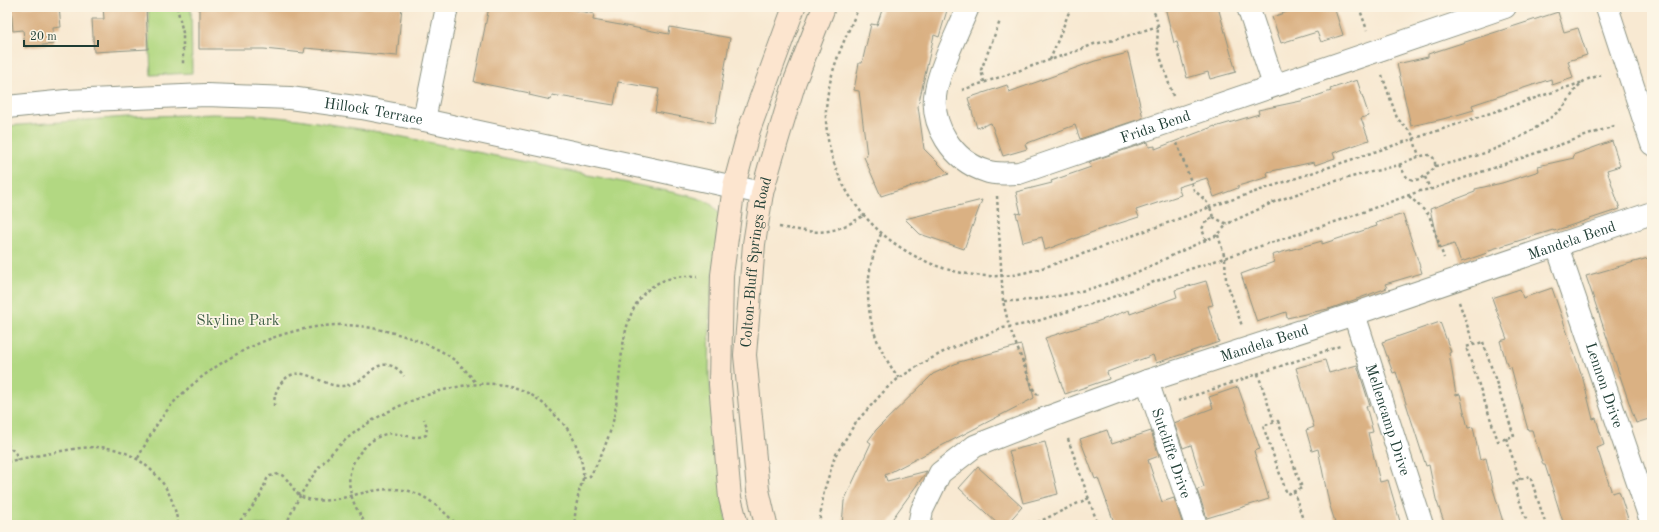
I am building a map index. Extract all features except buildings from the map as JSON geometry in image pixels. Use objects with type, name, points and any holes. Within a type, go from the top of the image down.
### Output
[{"type":"street","points":[[424,120],[447,7]]},
{"type":"street","name":"Colton-Bluff Springs Road","points":[[737,525],[730,498],[720,384],[722,275],[734,186],[749,130],[794,7]]},
{"type":"street","name":"Colton-Bluff Springs Road","points":[[766,525],[758,490],[746,355],[754,244],[762,193],[795,81],[824,7]]},
{"type":"street","name":"Frida Bend","points":[[968,7],[943,68],[936,90],[935,111],[940,128],[951,149],[985,171],[996,173],[1019,173],[1274,85],[1474,12],[1505,7]]},
{"type":"street","points":[[1248,7],[1274,85]]},
{"type":"street","points":[[1607,7],[1652,144]]},
{"type":"street","name":"Hillock Terrace","points":[[7,107],[66,101],[206,95],[290,98],[362,108],[424,120],[762,193]]},
{"type":"street","name":"Mandela Bend","points":[[919,525],[922,510],[940,473],[975,446],[1049,416],[1147,380],[1354,314],[1652,213]]},
{"type":"street","name":"Lennon Drive","points":[[1557,246],[1652,524]]},
{"type":"street","name":"Mellencamp Drive","points":[[1354,314],[1422,525]]},
{"type":"street","name":"Sutcliffe Drive","points":[[1147,380],[1196,525]]},
{"type":"path","points":[[177,7],[183,32],[183,64]]},
{"type":"path","points":[[859,7],[834,66],[829,86],[826,111],[828,137],[836,167],[847,190],[864,215],[881,234],[916,258],[950,270],[974,275],[1000,276],[1017,274],[1068,259],[1210,207],[1414,140],[1601,75]]},
{"type":"path","points":[[1050,60],[1071,7]]},
{"type":"path","points":[[1152,7],[1158,26],[1157,47],[1173,98]]},
{"type":"path","points":[[1359,7],[1369,36]]},
{"type":"path","points":[[984,82],[981,70],[1000,21]]},
{"type":"path","points":[[958,93],[963,88],[1082,50],[1094,44],[1114,40],[1158,26]]},
{"type":"path","points":[[1382,73],[1397,118],[1409,129],[1419,156]]},
{"type":"path","points":[[1435,166],[1475,156],[1510,143],[1538,127],[1562,109],[1583,82]]},
{"type":"path","points":[[819,525],[824,491],[836,456],[856,422],[881,394],[899,378],[947,350],[972,339],[1009,326],[1031,323],[1104,300],[1617,125]]},
{"type":"path","points":[[1177,142],[1194,190],[1210,207],[1213,217],[1227,224]]},
{"type":"path","points":[[1003,301],[1026,302],[1097,286],[1135,273],[1218,235],[1227,224],[1274,202],[1328,183],[1399,165],[1419,156],[1431,156],[1435,160],[1435,166],[1431,173],[1417,179],[1407,177],[1399,165]]},
{"type":"path","points":[[996,173],[1000,276],[1003,301],[1009,326],[1034,391],[1039,396]]},
{"type":"path","points":[[1425,176],[1430,189]]},
{"type":"path","points":[[1409,196],[1429,215],[1444,259]]},
{"type":"path","points":[[778,227],[814,233],[840,229],[852,224],[864,215]]},
{"type":"path","points":[[1206,240],[1202,228],[1205,223],[1213,217]]},
{"type":"path","points":[[881,234],[869,272],[868,307],[878,345],[887,362],[899,378]]},
{"type":"path","points":[[1218,235],[1225,258],[1226,280],[1242,328]]},
{"type":"path","points":[[583,478],[590,476],[600,459],[614,418],[620,355],[632,310],[645,291],[655,284],[667,279],[689,276],[704,276]]},
{"type":"path","points":[[1458,296],[1474,345]]},
{"type":"path","points":[[138,458],[161,418],[177,398],[211,369],[264,341],[307,329],[336,325],[364,327],[416,339],[448,356],[460,365],[476,383]]},
{"type":"path","points":[[1483,342],[1514,436],[1506,438],[1498,441],[1466,347],[1483,342]]},
{"type":"path","points":[[1175,402],[1340,346]]},
{"type":"path","points":[[274,406],[275,392],[280,384],[286,378],[295,374],[305,374],[326,384],[340,386],[357,382],[375,368],[387,365],[399,370],[404,376]]},
{"type":"path","points":[[1256,369],[1274,422]]},
{"type":"path","points":[[286,525],[308,482],[335,449],[367,424],[407,403],[440,392],[476,383],[512,387],[535,397],[548,408],[570,433],[581,461],[583,478],[576,511],[575,525]]},
{"type":"path","points":[[367,525],[356,508],[351,496],[349,486],[352,464],[362,449],[384,434],[396,433],[414,437],[426,435],[427,427],[424,419]]},
{"type":"path","points":[[1278,421],[1302,488],[1287,494],[1263,426],[1274,422],[1278,421]]},
{"type":"path","points":[[1506,438],[1520,480]]},
{"type":"path","points":[[1068,439],[1098,525]]},
{"type":"path","points":[[7,444],[16,454],[18,460]]},
{"type":"path","points":[[7,462],[93,446],[107,447],[121,451],[138,458],[154,473],[166,488],[174,502],[178,525]]},
{"type":"path","points":[[236,525],[253,506],[270,476],[275,474],[282,475],[300,496],[305,498],[330,500],[385,489],[406,489],[423,496],[457,525]]},
{"type":"path","points":[[1528,525],[1513,482],[1530,476],[1546,525]]},
{"type":"path","points":[[1294,491],[1303,520],[1302,524]]},
{"type":"path","points":[[1032,525],[1089,498]]},
{"type":"green space","points":[[148,7],[191,7],[192,73],[151,75]]},
{"type":"green space","name":"Skyline Park","points":[[212,114],[255,115],[298,119],[379,132],[686,195],[702,199],[714,207],[720,216],[710,307],[709,375],[727,525],[7,525],[7,126],[127,117]]}]
